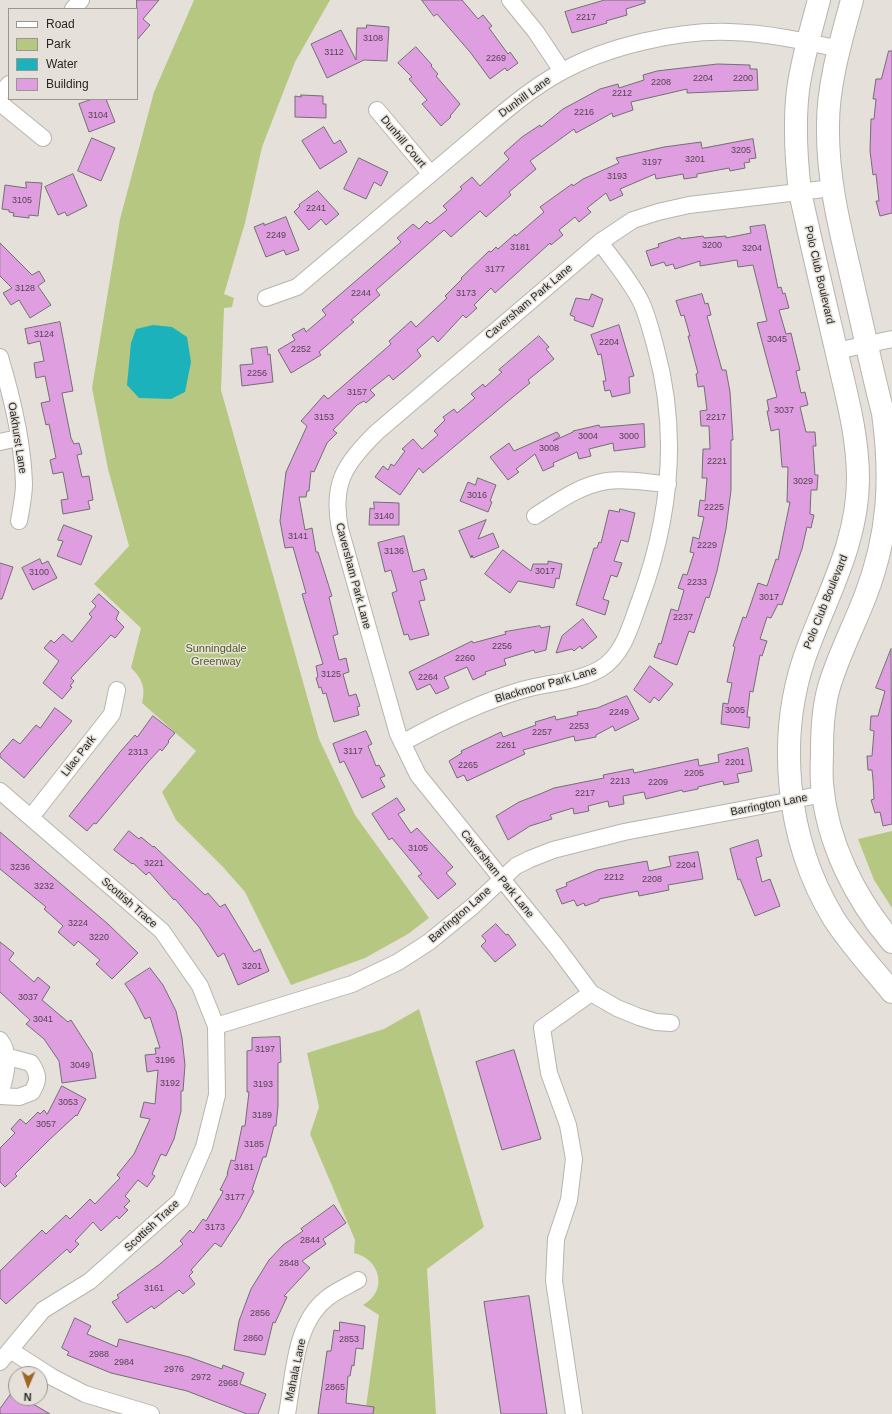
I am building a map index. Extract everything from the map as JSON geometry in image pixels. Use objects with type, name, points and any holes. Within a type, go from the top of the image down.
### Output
[{"type":"street","points":[[75,8],[81,0]]},
{"type":"street","points":[[510,0],[536,32],[562,71]]},
{"type":"street","name":"Polo Club Boulevard","points":[[819,0],[798,90],[796,156],[800,192],[854,431],[858,479],[855,515],[845,556],[835,586],[809,646],[793,701],[790,749],[790,786],[798,831],[809,867],[833,917],[850,942],[892,992]]},
{"type":"street","points":[[852,0],[839,49],[830,94],[828,124],[829,170],[888,438],[890,479],[889,506],[878,558],[865,597],[839,657],[825,706],[822,734],[824,794],[829,823],[845,870],[861,900],[892,942]]},
{"type":"street","name":"Dunhill Lane","points":[[266,298],[297,287],[511,106],[562,71],[602,54],[641,42],[688,34],[730,32],[808,42],[839,49]]},
{"type":"street","points":[[0,95],[8,85]]},
{"type":"street","points":[[0,103],[43,138]]},
{"type":"street","name":"Dunhill Court","points":[[377,110],[430,174]]},
{"type":"street","name":"Caversham Park Lane","points":[[671,1023],[656,1022],[639,1017],[617,1008],[591,992],[556,946],[426,787],[418,775],[402,743],[389,704],[340,530],[337,513],[337,497],[343,474],[348,463],[358,450],[377,432],[600,242],[633,220],[658,212],[689,205],[832,188]]},
{"type":"street","name":"Blackmoor Park Lane","points":[[402,743],[429,728],[494,699],[522,690],[583,676],[600,669],[611,661],[625,641],[645,587],[659,539],[668,484],[669,431],[667,401],[661,366],[649,323],[641,303],[600,242]]},
{"type":"street","points":[[836,351],[892,338]]},
{"type":"street","name":"Oakhurst Lane","points":[[0,357],[6,377],[18,438],[24,485],[19,521]]},
{"type":"street","points":[[0,442],[18,438]]},
{"type":"street","points":[[535,516],[563,498],[589,485],[620,480],[668,484]]},
{"type":"street","name":"Lilac Park","points":[[31,817],[112,714],[117,690]]},
{"type":"street","name":"Scottish Trace","points":[[0,792],[31,817],[162,931],[200,986],[216,1026],[217,1095],[204,1147],[181,1200],[90,1281],[43,1310],[0,1362]]},
{"type":"street","name":"Barrington Lane","points":[[216,1026],[287,1006],[352,984],[398,962],[429,942],[474,906],[501,879],[530,858],[581,842],[624,832],[824,794]]},
{"type":"street","points":[[574,1414],[554,1281],[556,1239],[569,1200],[574,1159],[568,1125],[549,1073],[542,1028],[591,992]]},
{"type":"street","points":[[0,1040],[4,1046],[5,1056],[7,1074],[0,1096],[19,1096],[32,1092],[37,1083],[38,1073],[31,1063],[5,1056]]},
{"type":"street","name":"Mahala Lane","points":[[287,1414],[298,1350],[308,1321],[326,1299],[358,1280]]},
{"type":"street","points":[[10,1350],[52,1378],[85,1394],[151,1414]]},
{"type":"green space","name":"Sunningdale Greenway","points":[[194,0],[330,0],[295,62],[262,147],[245,223],[224,294],[234,298],[232,307],[224,308],[221,390],[319,739],[355,815],[429,918],[408,934],[365,958],[291,985],[245,892],[223,867],[176,820],[162,792],[196,751],[142,703],[144,693],[142,684],[138,676],[131,668],[141,628],[94,584],[129,546],[108,469],[92,388],[120,219],[154,92]]},
{"type":"green space","points":[[892,831],[892,908],[874,880],[858,839]]},
{"type":"green space","points":[[419,1009],[484,1227],[427,1269],[436,1414],[365,1414],[379,1315],[363,1305],[371,1299],[376,1291],[378,1276],[375,1268],[370,1262],[363,1256],[354,1253],[355,1240],[310,1134],[319,1107],[307,1053],[384,1029]]},
{"type":"water","points":[[153,325],[172,327],[187,337],[191,362],[185,392],[171,399],[139,398],[127,385],[131,343],[136,329]]},
{"type":"building","points":[[137,0],[159,0],[143,19],[150,25],[138,39],[138,8]]},
{"type":"building","points":[[422,0],[462,0],[478,19],[483,15],[492,26],[489,28],[508,54],[510,52],[518,63],[507,71],[505,68],[490,79],[470,52],[437,14],[434,16]]},
{"type":"building","points":[[605,0],[645,0],[645,3],[626,9],[627,15],[606,21],[607,23],[572,33],[565,12]]},
{"type":"building","points":[[367,25],[389,27],[387,61],[364,60],[327,78],[311,44],[341,30],[356,60],[357,28],[366,28]]},
{"type":"building","points":[[416,47],[432,65],[431,66],[438,74],[436,76],[460,104],[450,116],[451,117],[441,126],[422,104],[427,100],[409,79],[412,77],[398,63]]},
{"type":"building","points":[[889,51],[892,51],[892,213],[880,216],[876,201],[879,201],[876,174],[873,175],[870,151],[871,119],[874,119],[876,99],[873,99],[876,79],[881,79]]},
{"type":"building","points":[[718,64],[750,65],[750,69],[757,69],[758,90],[687,93],[687,89],[631,102],[633,110],[613,117],[612,113],[576,133],[574,129],[530,161],[536,169],[509,192],[511,195],[486,217],[480,211],[451,237],[444,230],[376,290],[380,295],[351,320],[354,322],[319,352],[321,355],[291,373],[278,350],[295,340],[292,335],[304,328],[306,332],[326,315],[322,310],[401,242],[397,238],[413,224],[419,229],[427,221],[430,224],[447,210],[443,206],[462,189],[460,187],[472,177],[480,186],[509,159],[504,153],[522,137],[540,125],[541,127],[563,109],[600,89],[618,84],[619,88],[644,80],[643,75],[657,71]]},
{"type":"building","points":[[301,95],[323,96],[323,104],[326,104],[326,118],[295,117],[295,96],[301,97]]},
{"type":"building","points":[[90,100],[106,100],[115,122],[89,132],[79,104]]},
{"type":"building","points":[[324,127],[334,144],[340,140],[347,152],[320,169],[302,141]]},
{"type":"building","points":[[92,138],[115,148],[101,181],[78,171]]},
{"type":"building","points":[[753,139],[756,158],[749,159],[750,162],[744,163],[745,168],[730,171],[729,168],[697,174],[697,177],[684,179],[683,174],[656,179],[655,174],[620,189],[623,195],[610,201],[606,193],[587,208],[591,212],[579,222],[575,217],[559,230],[563,235],[551,245],[550,243],[495,293],[491,288],[474,305],[477,308],[466,318],[463,315],[438,342],[433,336],[417,350],[421,356],[404,371],[393,380],[389,375],[370,390],[375,395],[366,403],[364,401],[357,405],[333,430],[337,433],[327,443],[314,472],[311,471],[309,491],[307,491],[306,497],[299,497],[305,530],[312,528],[316,552],[318,552],[332,596],[329,597],[338,634],[333,636],[339,660],[346,658],[349,672],[343,674],[349,696],[356,694],[360,706],[357,707],[359,715],[334,722],[326,693],[323,694],[321,687],[319,688],[316,678],[318,677],[316,666],[323,664],[302,594],[306,593],[293,547],[285,548],[280,521],[286,472],[307,426],[301,421],[324,395],[328,399],[391,344],[389,341],[411,321],[416,327],[447,298],[445,296],[462,279],[461,278],[489,251],[491,252],[496,247],[498,249],[515,234],[516,236],[544,212],[540,207],[572,184],[573,186],[583,179],[619,163],[616,158],[664,147],[701,142],[702,148]]},
{"type":"building","points":[[359,158],[388,172],[381,186],[374,182],[366,199],[344,189]]},
{"type":"building","points":[[73,174],[87,206],[67,216],[65,212],[58,215],[45,187]]},
{"type":"building","points":[[26,182],[42,183],[38,216],[29,215],[29,218],[13,216],[14,213],[9,212],[9,210],[2,209],[5,185],[26,188]]},
{"type":"building","points":[[318,191],[339,214],[326,225],[321,219],[309,230],[294,212],[300,206],[299,205]]},
{"type":"building","points":[[286,217],[299,250],[286,255],[284,250],[266,257],[254,227]]},
{"type":"building","points":[[765,225],[778,288],[781,287],[783,294],[785,293],[789,308],[779,310],[786,334],[791,333],[800,370],[796,371],[801,393],[805,392],[808,405],[800,407],[806,432],[815,432],[816,446],[813,446],[815,475],[818,475],[817,490],[811,490],[810,514],[814,515],[811,528],[807,527],[802,549],[782,605],[778,604],[771,618],[767,617],[760,639],[767,641],[762,656],[760,655],[753,692],[750,691],[747,717],[750,717],[749,728],[721,724],[723,703],[728,704],[732,683],[727,682],[735,647],[733,646],[743,617],[746,618],[758,583],[767,586],[776,559],[778,560],[790,502],[787,502],[788,467],[782,467],[779,429],[771,431],[767,411],[769,411],[767,400],[777,397],[757,323],[767,321],[753,265],[738,267],[737,260],[700,266],[700,261],[675,269],[673,264],[666,266],[664,262],[651,266],[646,251],[659,247],[658,244],[680,237],[681,239],[703,236],[704,238],[726,236],[726,238],[751,233],[750,227]]},
{"type":"building","points":[[0,243],[32,275],[39,271],[45,281],[38,286],[51,305],[30,318],[19,300],[11,305],[3,293],[12,288],[0,276]]},
{"type":"building","points":[[592,294],[603,299],[593,327],[574,320],[575,317],[570,315],[576,298],[589,300]]},
{"type":"building","points":[[702,294],[705,304],[708,303],[711,315],[707,316],[722,370],[726,370],[730,392],[733,440],[731,440],[731,490],[726,529],[717,571],[709,598],[706,597],[694,633],[689,631],[677,665],[654,657],[659,643],[661,644],[671,609],[678,611],[684,590],[678,588],[683,574],[687,575],[694,553],[690,552],[693,537],[699,539],[704,517],[698,516],[700,500],[705,501],[707,478],[702,478],[703,449],[710,449],[709,426],[701,426],[700,411],[707,410],[704,386],[698,387],[696,374],[698,373],[688,336],[690,336],[684,315],[681,316],[676,301]]},
{"type":"building","points":[[60,322],[73,391],[62,393],[71,438],[74,444],[79,443],[82,454],[77,455],[82,477],[89,476],[93,500],[88,501],[90,509],[63,514],[61,500],[68,499],[63,472],[53,474],[50,460],[56,458],[49,424],[46,425],[41,403],[50,401],[45,376],[36,378],[34,363],[44,361],[40,341],[28,344],[25,329]]},
{"type":"building","points":[[619,325],[634,376],[629,377],[630,393],[612,397],[610,390],[605,391],[603,381],[606,381],[601,354],[598,355],[591,335]]},
{"type":"building","points":[[539,336],[549,347],[546,349],[554,359],[528,380],[530,383],[423,473],[419,468],[400,495],[375,477],[383,466],[388,470],[391,464],[394,466],[405,451],[402,449],[413,439],[422,449],[438,435],[434,431],[445,420],[443,417],[454,409],[457,413],[475,398],[471,394],[483,384],[485,387],[502,372],[499,370]]},
{"type":"building","points":[[267,347],[268,355],[270,354],[273,382],[242,386],[240,365],[253,364],[251,349]]},
{"type":"building","points":[[644,424],[645,447],[614,451],[613,443],[589,449],[591,456],[579,459],[577,452],[553,463],[554,466],[543,471],[535,454],[516,469],[519,472],[508,480],[490,457],[509,443],[514,451],[557,432],[560,436],[553,441],[573,431],[599,425],[600,427]]},
{"type":"building","points":[[478,478],[496,485],[490,501],[492,502],[488,512],[460,501],[468,482],[475,485]]},
{"type":"building","points":[[374,502],[399,503],[399,525],[369,525],[370,508],[374,509]]},
{"type":"building","points":[[620,509],[635,513],[628,542],[621,540],[614,561],[622,563],[617,577],[611,575],[603,599],[609,601],[605,615],[576,605],[594,548],[597,548],[599,542],[601,543],[609,510],[619,512]]},
{"type":"building","points":[[486,520],[478,539],[493,533],[499,547],[473,558],[472,555],[471,558],[459,531]]},
{"type":"building","points":[[64,525],[92,536],[81,565],[57,556],[63,541],[58,540]]},
{"type":"building","points":[[404,536],[413,572],[424,569],[427,579],[420,581],[425,600],[419,601],[429,635],[410,640],[408,634],[404,635],[392,593],[397,591],[391,570],[385,572],[378,543]]},
{"type":"building","points":[[503,550],[531,571],[533,564],[548,564],[548,561],[562,564],[559,579],[556,578],[554,588],[518,581],[510,593],[485,574]]},
{"type":"building","points":[[40,559],[42,564],[48,561],[57,578],[33,590],[22,568]]},
{"type":"building","points":[[0,563],[13,567],[2,599],[0,599]]},
{"type":"building","points":[[99,594],[119,612],[116,619],[124,627],[115,638],[111,635],[71,678],[74,681],[70,686],[72,687],[62,699],[43,683],[59,661],[44,648],[51,640],[54,643],[63,634],[72,642],[92,617],[89,614],[96,606],[92,602]]},
{"type":"building","points":[[583,619],[597,637],[582,649],[580,646],[574,651],[572,649],[556,653],[562,636]]},
{"type":"building","points":[[540,626],[541,628],[550,626],[546,650],[535,653],[534,650],[504,659],[506,665],[485,672],[486,674],[473,680],[467,667],[444,677],[449,688],[436,694],[430,684],[417,690],[409,672],[472,641],[473,643],[506,634],[505,632]]},
{"type":"building","points":[[891,649],[892,824],[883,826],[880,812],[875,813],[871,800],[874,799],[873,780],[872,770],[868,770],[867,756],[872,756],[874,731],[870,730],[871,716],[878,716],[885,691],[876,688]]},
{"type":"building","points":[[650,666],[673,684],[659,701],[654,697],[650,703],[634,690]]},
{"type":"building","points":[[627,696],[639,719],[615,731],[613,726],[596,735],[596,737],[575,741],[574,736],[523,750],[525,754],[467,781],[464,775],[457,778],[449,761],[462,753],[461,751],[501,732],[503,737],[536,725],[535,722],[555,716],[556,720],[578,715],[577,712],[597,708]]},
{"type":"building","points":[[55,708],[72,721],[24,778],[0,757],[0,754],[13,739],[20,744],[36,725],[40,728]]},
{"type":"building","points":[[153,716],[175,733],[162,751],[160,749],[96,824],[94,823],[87,831],[69,816],[120,752],[135,735],[137,737]]},
{"type":"building","points":[[366,731],[372,744],[368,746],[376,766],[379,765],[385,776],[380,778],[385,787],[362,798],[344,761],[340,763],[333,744]]},
{"type":"building","points":[[748,748],[752,771],[737,774],[739,782],[724,785],[723,781],[698,787],[698,789],[683,792],[682,790],[646,799],[644,792],[623,796],[624,804],[609,807],[608,801],[588,806],[589,811],[574,814],[573,808],[550,815],[552,819],[530,826],[508,840],[496,816],[519,802],[554,788],[604,778],[603,775],[633,769],[634,773],[698,759],[699,766],[719,762],[718,755]]},
{"type":"building","points":[[397,798],[405,810],[398,814],[411,833],[417,828],[453,867],[446,873],[456,884],[438,899],[418,876],[422,874],[392,838],[389,840],[372,814]]},
{"type":"building","points":[[129,831],[139,839],[141,837],[153,847],[154,846],[205,895],[208,893],[220,907],[225,904],[254,952],[260,949],[269,971],[238,985],[224,953],[218,957],[199,927],[175,899],[174,900],[149,872],[146,875],[133,863],[132,864],[114,850]]},
{"type":"building","points":[[0,832],[108,924],[138,953],[112,979],[96,964],[100,960],[78,941],[74,946],[58,932],[63,926],[44,909],[46,907],[0,869]]},
{"type":"building","points":[[758,840],[762,856],[756,858],[762,882],[770,879],[780,906],[755,916],[740,879],[738,880],[730,849]]},
{"type":"building","points":[[698,852],[703,879],[668,885],[669,890],[639,896],[638,891],[599,899],[599,901],[585,906],[584,903],[577,906],[574,900],[562,904],[556,890],[567,886],[566,883],[597,870],[647,861],[649,871],[671,866],[669,857]]},
{"type":"building","points":[[496,924],[506,935],[508,934],[516,945],[495,962],[481,946],[486,941],[482,936]]},
{"type":"building","points":[[0,942],[14,953],[9,960],[34,982],[38,977],[50,987],[42,1000],[68,1022],[71,1020],[92,1053],[96,1078],[62,1083],[59,1061],[44,1039],[26,1024],[30,1020],[0,992]]},
{"type":"building","points":[[150,968],[163,985],[176,1011],[182,1038],[185,1065],[183,1091],[181,1091],[181,1111],[174,1139],[166,1156],[161,1154],[152,1174],[155,1176],[147,1187],[138,1180],[125,1196],[130,1201],[124,1207],[128,1210],[119,1219],[117,1216],[101,1231],[93,1222],[75,1241],[79,1244],[70,1253],[67,1249],[6,1304],[0,1298],[0,1271],[42,1230],[46,1234],[66,1215],[70,1219],[90,1199],[95,1204],[120,1178],[117,1175],[134,1154],[150,1119],[140,1117],[144,1102],[155,1104],[158,1070],[147,1072],[145,1055],[156,1054],[155,1048],[160,1048],[150,1017],[145,1019],[134,997],[125,984]]},
{"type":"building","points":[[280,1037],[281,1062],[278,1063],[278,1106],[276,1126],[274,1126],[266,1157],[263,1157],[252,1190],[254,1191],[240,1218],[221,1247],[215,1243],[191,1270],[193,1272],[189,1276],[195,1284],[183,1294],[179,1290],[154,1309],[152,1306],[127,1323],[112,1302],[119,1298],[117,1295],[160,1264],[183,1244],[180,1241],[190,1230],[193,1233],[203,1219],[206,1221],[222,1194],[223,1191],[220,1190],[228,1174],[231,1160],[235,1161],[242,1126],[245,1126],[249,1092],[247,1092],[247,1051],[252,1050],[252,1038]]},
{"type":"building","points":[[514,1050],[541,1139],[502,1150],[476,1062]]},
{"type":"building","points":[[62,1086],[86,1099],[77,1116],[76,1115],[48,1141],[15,1174],[17,1176],[5,1187],[0,1182],[0,1148],[15,1133],[11,1129],[20,1119],[26,1124],[38,1112],[40,1114],[44,1110],[47,1114]]},
{"type":"building","points":[[334,1205],[346,1223],[323,1239],[326,1244],[302,1261],[310,1268],[284,1296],[287,1297],[275,1323],[273,1322],[265,1355],[234,1350],[239,1321],[251,1289],[269,1260],[283,1245],[303,1231],[301,1229]]},
{"type":"building","points":[[529,1296],[547,1414],[501,1414],[484,1302]]},
{"type":"building","points":[[75,1318],[91,1326],[87,1334],[117,1347],[119,1339],[189,1357],[222,1369],[223,1365],[244,1373],[240,1384],[266,1394],[258,1414],[247,1414],[187,1391],[111,1373],[67,1355],[69,1352],[62,1348]]},
{"type":"building","points":[[340,1322],[365,1326],[363,1349],[356,1348],[354,1366],[352,1365],[350,1376],[348,1376],[346,1403],[374,1407],[373,1414],[318,1414],[327,1351],[331,1351],[334,1330],[339,1331]]},
{"type":"building","points":[[8,1398],[8,1406],[36,1406],[50,1414],[0,1414],[0,1409]]}]
